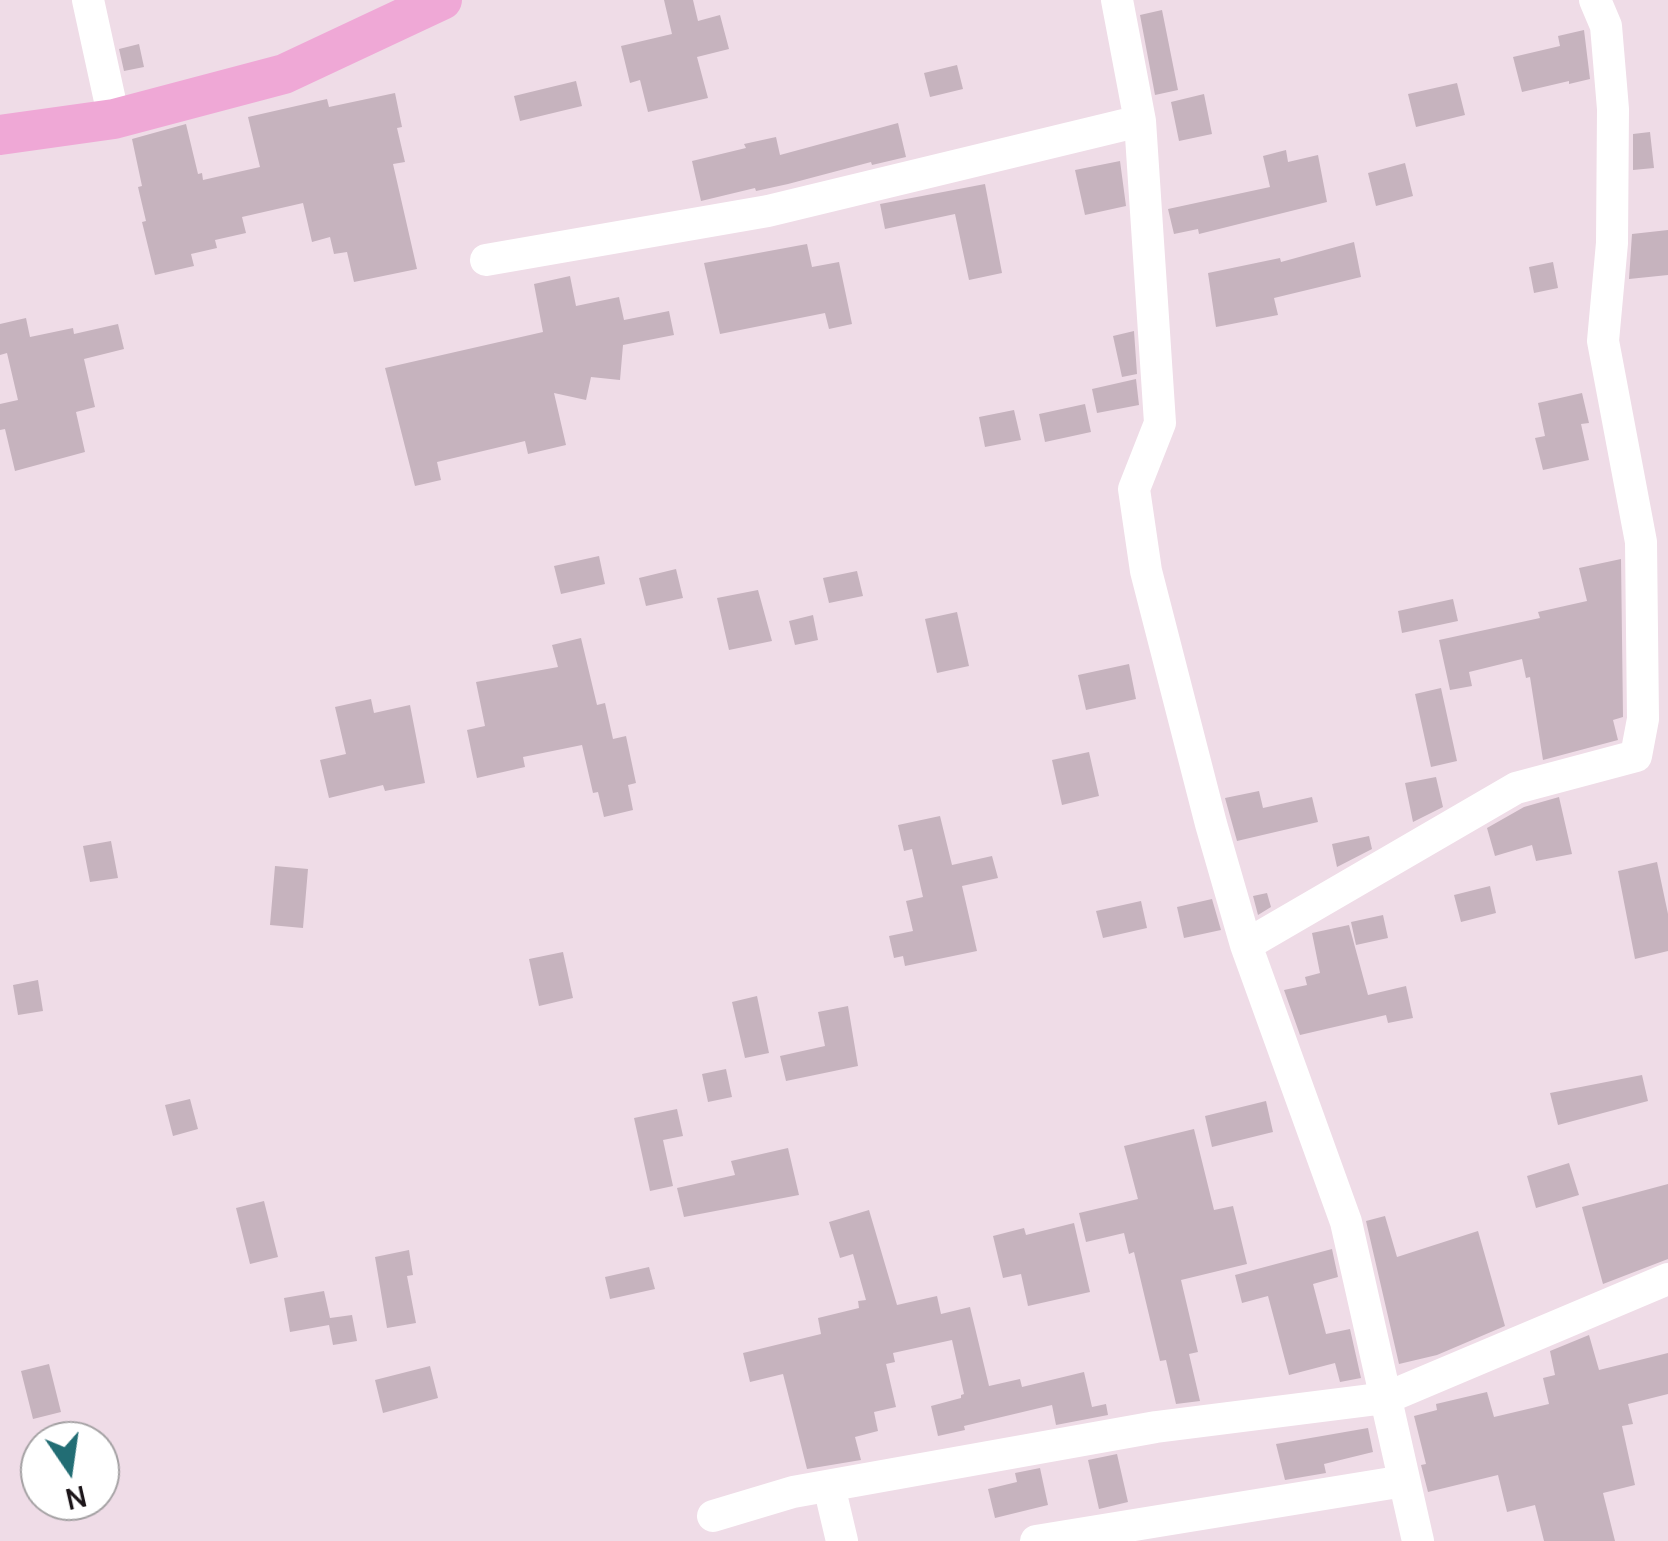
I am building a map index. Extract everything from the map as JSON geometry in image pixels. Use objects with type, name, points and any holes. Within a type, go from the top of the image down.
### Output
[{"type":"main road","points":[[0,134],[114,119],[284,74],[442,0]]},
{"type":"street","points":[[88,0],[114,119]]},
{"type":"street","points":[[1117,0],[1140,121],[1160,423],[1134,489],[1146,570],[1246,945],[1346,1222],[1418,1541]]},
{"type":"street","points":[[1246,945],[1516,788],[1636,756],[1643,719],[1640,542],[1603,340],[1612,243],[1613,109],[1606,26],[1596,0]]},
{"type":"street","points":[[486,260],[768,210],[1140,121]]},
{"type":"street","points":[[713,1516],[793,1492],[1156,1428],[1386,1398],[1668,1279]]},
{"type":"street","points":[[1036,1541],[1404,1481]]},
{"type":"street","points":[[829,1486],[842,1541]]},
{"type":"building","points":[[664,0],[693,0],[698,21],[720,15],[729,49],[697,57],[708,98],[648,112],[640,80],[630,83],[621,46],[672,34]]},
{"type":"building","points":[[1162,10],[1178,90],[1155,95],[1140,15]]},
{"type":"building","points":[[1584,30],[1590,79],[1522,92],[1513,57],[1560,46],[1558,36]]},
{"type":"building","points":[[139,44],[144,67],[124,71],[119,49]]},
{"type":"building","points":[[957,65],[963,89],[930,97],[924,73]]},
{"type":"building","points":[[576,81],[582,106],[520,121],[514,96]]},
{"type":"building","points":[[1457,83],[1465,115],[1416,127],[1408,94]]},
{"type":"building","points":[[395,93],[402,127],[397,128],[405,162],[393,164],[417,269],[354,282],[347,252],[334,254],[330,237],[312,242],[303,203],[242,217],[246,233],[215,240],[217,248],[191,254],[194,266],[155,275],[142,222],[146,221],[138,187],[142,186],[132,139],[186,124],[198,174],[202,173],[203,180],[260,167],[248,117],[327,99],[329,107]]},
{"type":"building","points":[[1204,94],[1212,134],[1179,141],[1171,102]]},
{"type":"building","points":[[898,123],[906,157],[701,201],[692,161],[776,137],[780,155]]},
{"type":"building","points":[[1650,132],[1654,168],[1633,170],[1633,134]]},
{"type":"building","points":[[1286,150],[1288,162],[1318,155],[1327,202],[1199,234],[1198,229],[1174,234],[1168,209],[1270,187],[1263,156]]},
{"type":"building","points":[[1120,161],[1126,206],[1085,215],[1075,170]]},
{"type":"building","points":[[1405,163],[1413,196],[1376,206],[1368,173]]},
{"type":"building","points":[[985,184],[1002,273],[969,280],[955,214],[885,229],[880,204]]},
{"type":"building","points":[[1668,230],[1668,275],[1629,279],[1632,234]]},
{"type":"building","points":[[1354,242],[1361,277],[1274,298],[1278,315],[1216,327],[1208,273],[1280,258],[1281,262]]},
{"type":"building","points":[[807,244],[812,267],[839,262],[852,324],[829,329],[825,313],[720,334],[704,263]]},
{"type":"building","points":[[1553,262],[1558,288],[1534,293],[1529,267]]},
{"type":"building","points":[[570,276],[576,306],[619,297],[624,320],[669,311],[674,335],[623,345],[620,380],[591,377],[586,400],[554,393],[566,445],[528,454],[525,441],[437,462],[441,480],[415,486],[385,368],[543,332],[534,284]]},
{"type":"building","points":[[26,318],[30,337],[73,328],[74,334],[118,324],[124,349],[84,359],[95,407],[76,412],[85,452],[15,471],[5,429],[0,430],[0,404],[18,400],[7,353],[0,355],[0,324]]},
{"type":"building","points":[[1134,331],[1137,374],[1122,377],[1113,336]]},
{"type":"building","points":[[1136,379],[1139,405],[1097,413],[1092,389]]},
{"type":"building","points":[[1582,393],[1589,423],[1581,424],[1589,460],[1543,470],[1535,438],[1545,436],[1538,403]]},
{"type":"building","points":[[1085,404],[1091,432],[1045,442],[1039,414]]},
{"type":"building","points":[[1014,410],[1021,440],[985,447],[979,417]]},
{"type":"building","points":[[599,556],[605,584],[561,594],[554,566]]},
{"type":"building","points":[[1621,559],[1623,717],[1613,720],[1618,740],[1543,760],[1530,677],[1526,678],[1522,659],[1469,672],[1472,686],[1450,690],[1439,640],[1540,618],[1538,612],[1587,601],[1579,568]]},
{"type":"building","points":[[676,569],[683,598],[646,606],[639,578]]},
{"type":"building","points":[[857,571],[863,596],[829,603],[823,578]]},
{"type":"building","points":[[758,590],[772,641],[729,650],[717,598]]},
{"type":"building","points":[[1453,599],[1458,621],[1402,633],[1398,611]]},
{"type":"building","points":[[957,612],[969,666],[937,673],[925,619]]},
{"type":"building","points":[[813,615],[818,640],[795,645],[789,621]]},
{"type":"building","points":[[581,638],[597,705],[605,703],[613,739],[626,736],[636,783],[628,785],[633,810],[604,817],[598,792],[593,793],[582,745],[523,757],[525,767],[477,778],[467,730],[485,726],[476,682],[558,667],[552,645]]},
{"type":"building","points":[[1129,664],[1136,699],[1086,710],[1078,675]]},
{"type":"building","points":[[1441,688],[1457,761],[1431,767],[1415,694]]},
{"type":"building","points":[[371,699],[374,713],[410,705],[425,783],[385,791],[383,785],[329,798],[320,760],[346,754],[335,707]]},
{"type":"building","points":[[1089,752],[1099,796],[1062,805],[1052,760]]},
{"type":"building","points":[[1436,777],[1443,807],[1413,822],[1405,783]]},
{"type":"building","points":[[1259,791],[1263,808],[1312,797],[1318,822],[1237,841],[1225,798]]},
{"type":"building","points":[[1559,797],[1572,854],[1536,861],[1532,845],[1495,856],[1487,828],[1524,807]]},
{"type":"building","points":[[940,816],[952,865],[992,856],[998,878],[962,886],[977,951],[905,966],[903,956],[894,958],[889,936],[913,931],[906,901],[923,897],[912,849],[904,851],[898,825]]},
{"type":"building","points":[[1369,836],[1372,849],[1337,867],[1332,844]]},
{"type":"building","points":[[111,841],[118,878],[90,882],[83,846]]},
{"type":"building","points":[[1657,862],[1668,914],[1668,951],[1635,959],[1618,871]]},
{"type":"building","points":[[275,866],[308,869],[303,928],[270,925]]},
{"type":"building","points":[[1490,886],[1496,913],[1461,922],[1454,895]]},
{"type":"building","points":[[1267,893],[1271,907],[1258,915],[1253,896]]},
{"type":"building","points":[[1212,899],[1221,930],[1184,938],[1177,907]]},
{"type":"building","points":[[1141,901],[1147,928],[1103,938],[1096,911]]},
{"type":"building","points":[[1383,915],[1388,938],[1356,945],[1351,922]]},
{"type":"building","points":[[1349,925],[1368,995],[1406,986],[1413,1018],[1388,1023],[1386,1015],[1300,1035],[1284,990],[1307,985],[1305,977],[1320,973],[1312,933]]},
{"type":"building","points":[[563,952],[573,998],[539,1006],[529,959]]},
{"type":"building","points":[[38,980],[43,1011],[18,1015],[13,985]]},
{"type":"building","points":[[757,996],[769,1053],[745,1058],[732,1002]]},
{"type":"building","points":[[848,1006],[858,1066],[786,1081],[780,1056],[825,1046],[818,1012]]},
{"type":"building","points":[[726,1069],[732,1097],[708,1102],[702,1074]]},
{"type":"building","points":[[1642,1075],[1648,1101],[1558,1125],[1550,1093]]},
{"type":"building","points":[[190,1099],[198,1129],[173,1136],[165,1105]]},
{"type":"building","points":[[1266,1101],[1273,1132],[1212,1147],[1205,1116]]},
{"type":"building","points":[[677,1109],[683,1136],[663,1140],[673,1186],[650,1191],[634,1118]]},
{"type":"building","points":[[1194,1129],[1214,1210],[1233,1206],[1247,1264],[1181,1280],[1198,1352],[1189,1354],[1200,1401],[1176,1404],[1166,1360],[1160,1361],[1134,1252],[1129,1254],[1124,1233],[1086,1242],[1079,1213],[1138,1199],[1124,1146]]},
{"type":"building","points":[[788,1148],[799,1195],[684,1217],[677,1188],[735,1175],[731,1161]]},
{"type":"building","points":[[1569,1163],[1579,1195],[1536,1208],[1527,1176]]},
{"type":"building","points":[[1668,1184],[1668,1259],[1603,1284],[1582,1207]]},
{"type":"building","points":[[264,1201],[278,1257],[250,1264],[236,1208]]},
{"type":"building","points":[[869,1210],[897,1305],[937,1296],[941,1314],[970,1307],[989,1386],[1020,1379],[1022,1387],[1084,1372],[1092,1407],[1106,1404],[1108,1415],[1056,1425],[1052,1405],[938,1436],[931,1406],[964,1394],[952,1340],[893,1353],[895,1362],[886,1364],[896,1407],[874,1412],[878,1431],[855,1437],[861,1460],[807,1469],[783,1374],[750,1382],[743,1353],[821,1334],[818,1318],[859,1308],[858,1301],[866,1300],[853,1254],[840,1258],[829,1222]]},
{"type":"building","points":[[1385,1216],[1397,1257],[1478,1231],[1505,1326],[1437,1355],[1399,1364],[1366,1221]]},
{"type":"building","points":[[1074,1223],[1090,1292],[1028,1306],[1021,1274],[1003,1278],[993,1236],[1024,1228],[1026,1235]]},
{"type":"building","points":[[1332,1249],[1338,1277],[1313,1284],[1326,1334],[1350,1329],[1361,1378],[1340,1382],[1335,1363],[1289,1375],[1268,1296],[1242,1303],[1235,1275]]},
{"type":"building","points":[[409,1250],[413,1275],[407,1276],[416,1323],[387,1328],[375,1257]]},
{"type":"building","points":[[649,1267],[655,1289],[610,1299],[605,1277]]},
{"type":"building","points":[[324,1291],[330,1318],[352,1315],[357,1341],[333,1345],[329,1325],[290,1332],[284,1298]]},
{"type":"building","points":[[1589,1335],[1599,1370],[1668,1353],[1668,1394],[1628,1404],[1633,1424],[1622,1426],[1635,1485],[1603,1493],[1615,1541],[1544,1541],[1535,1505],[1507,1512],[1498,1475],[1428,1492],[1421,1465],[1426,1464],[1414,1416],[1437,1410],[1436,1404],[1487,1392],[1494,1417],[1549,1404],[1543,1378],[1555,1375],[1550,1351]]},
{"type":"building","points":[[49,1364],[61,1412],[33,1419],[21,1371]]},
{"type":"building","points":[[430,1366],[438,1398],[383,1413],[375,1380]]},
{"type":"building","points":[[1368,1428],[1373,1452],[1324,1464],[1326,1473],[1285,1480],[1276,1444]]},
{"type":"building","points":[[1117,1454],[1128,1502],[1099,1509],[1088,1460]]},
{"type":"building","points":[[1040,1468],[1048,1505],[995,1518],[988,1489],[1017,1482],[1015,1473]]}]
